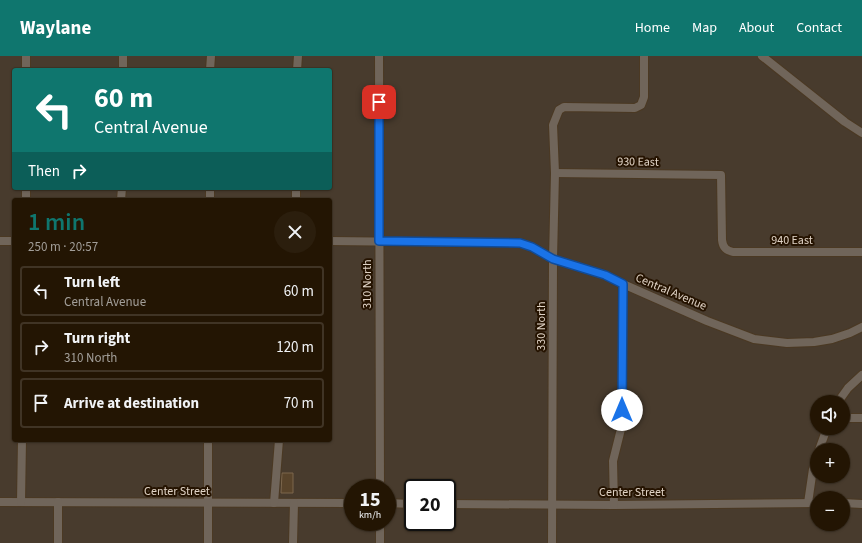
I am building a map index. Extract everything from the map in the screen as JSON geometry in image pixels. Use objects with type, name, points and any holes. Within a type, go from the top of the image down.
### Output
[{"type":"lane","points":[[26,56],[26,68]]},
{"type":"lane","points":[[123,56],[123,68]]},
{"type":"lane","points":[[210,56],[210,68]]},
{"type":"lane","points":[[297,68],[298,56]]},
{"type":"lane","name":"310 North","points":[[379,56],[380,479]]},
{"type":"lane","name":"330 North","points":[[552,543],[553,259],[555,173],[553,125],[559,110],[564,108],[635,108],[641,105],[644,97],[644,56]]},
{"type":"lane","points":[[762,56],[845,122],[862,133]]},
{"type":"lane","name":"930 East","points":[[555,173],[721,174],[723,247]]},
{"type":"lane","points":[[0,240],[12,240]]},
{"type":"lane","name":"Central Avenue","points":[[332,241],[520,243],[532,247],[553,259],[605,275],[707,321],[754,339],[787,343],[814,342],[832,339],[862,327]]},
{"type":"lane","name":"940 East","points":[[723,247],[733,252],[862,252]]},
{"type":"lane","points":[[614,505],[613,461],[622,425],[623,284]]},
{"type":"lane","points":[[843,395],[862,375]]},
{"type":"lane","points":[[850,418],[862,418]]},
{"type":"lane","points":[[21,502],[22,442]]},
{"type":"lane","points":[[208,442],[208,543]]},
{"type":"lane","points":[[274,503],[280,442]]},
{"type":"lane","points":[[808,503],[811,483]]},
{"type":"lane","name":"Center Street","points":[[0,502],[344,503]]},
{"type":"lane","points":[[58,502],[58,543]]},
{"type":"lane","points":[[293,543],[294,503]]},
{"type":"lane","name":"Center Street","points":[[456,504],[614,505],[808,503]]},
{"type":"lane","points":[[850,503],[862,504]]},
{"type":"lane","points":[[380,531],[380,543]]},
{"type":"shaded area","points":[[0,56],[862,56],[862,543],[0,543]]},
{"type":"building","points":[[282,473],[293,473],[293,493],[281,493]]},
{"type":"route","points":[[379,102],[379,241],[520,243],[532,247],[553,259],[605,275],[623,284],[622,410]]}]
